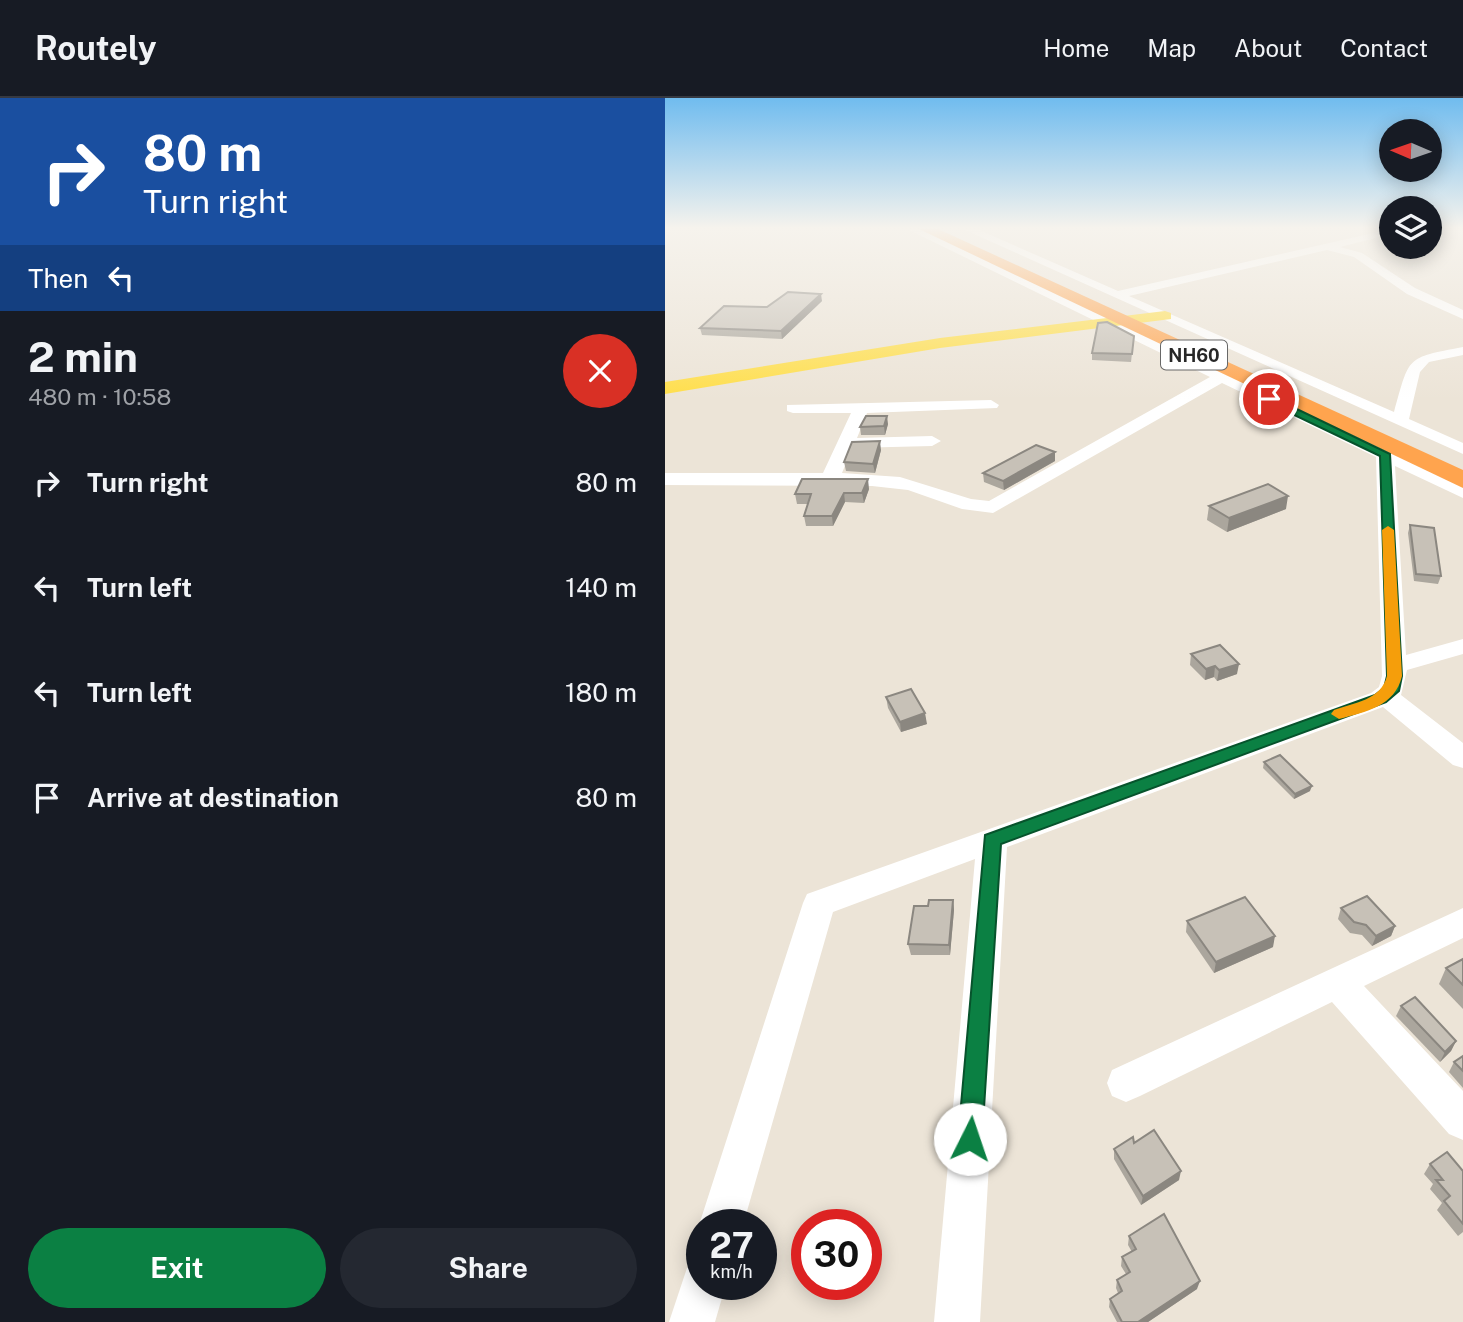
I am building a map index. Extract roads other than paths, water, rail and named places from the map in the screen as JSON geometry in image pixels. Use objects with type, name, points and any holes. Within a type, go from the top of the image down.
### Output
[{"type":"highway","name":"NH60","points":[[1041,286],[1112,321],[1463,480]]},
{"type":"highway","name":"NH60","points":[[1083,286],[1154,316],[1463,462]]},
{"type":"main road","points":[[665,386],[940,343],[1154,316]]},
{"type":"street","points":[[1036,286],[1463,492]]},
{"type":"street","points":[[1097,286],[1154,316],[1463,449]]},
{"type":"street","points":[[1117,295],[1156,286]]},
{"type":"street","points":[[1405,286],[1463,315]]},
{"type":"street","points":[[1400,422],[1413,372],[1425,359],[1463,351]]},
{"type":"street","points":[[665,479],[902,484],[981,507],[993,507],[1222,377]]},
{"type":"street","points":[[793,408],[991,405]]},
{"type":"street","points":[[829,481],[861,408]]},
{"type":"street","points":[[846,443],[933,441]]},
{"type":"street","points":[[727,1209],[820,903],[1391,691],[1394,666],[1385,454]]},
{"type":"street","points":[[1394,666],[1463,646]]},
{"type":"street","points":[[1385,695],[1459,751]]},
{"type":"street","points":[[957,1322],[992,840]]},
{"type":"street","points":[[1126,1083],[1463,922]]},
{"type":"street","points":[[1337,982],[1463,1120]]},
{"type":"street","points":[[692,1322],[698,1300]]}]
